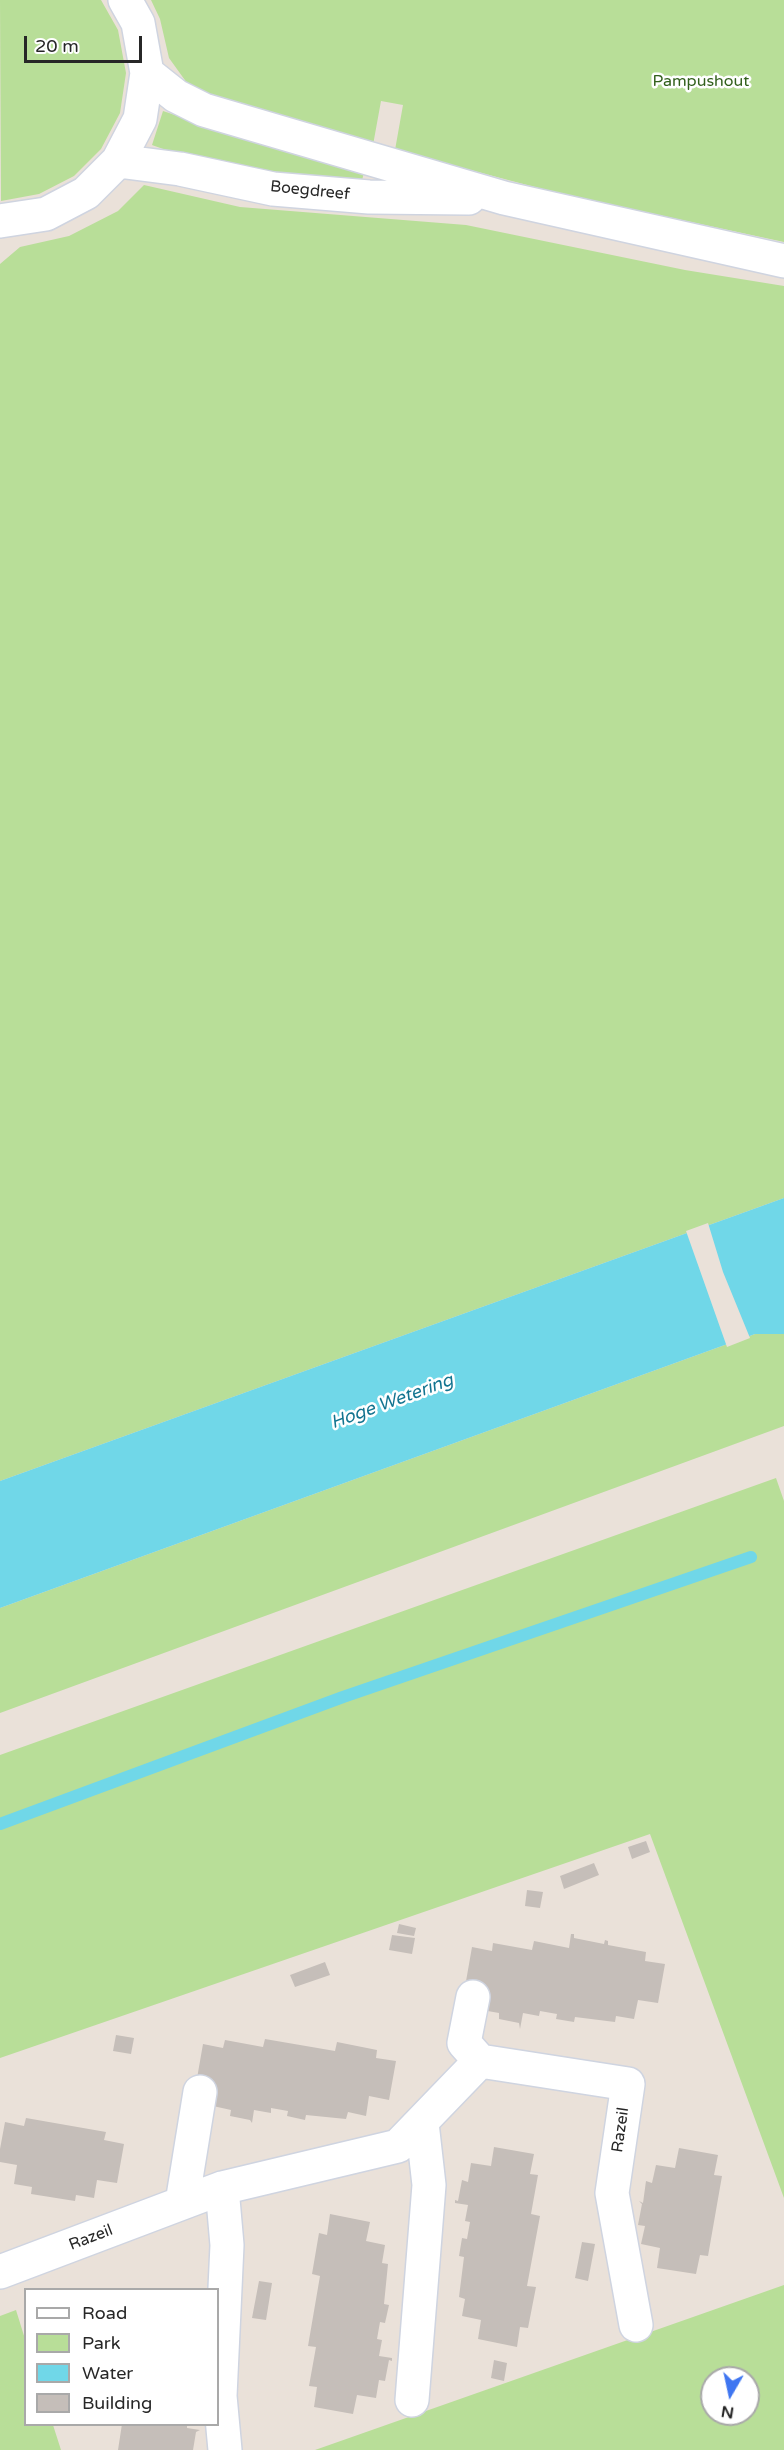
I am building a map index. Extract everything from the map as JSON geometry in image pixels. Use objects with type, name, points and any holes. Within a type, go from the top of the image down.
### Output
[{"type":"street","points":[[1,223],[46,214],[86,193],[118,161],[140,119],[147,72],[138,23],[125,0]]},
{"type":"street","name":"Boegdreef","points":[[147,72],[176,96],[204,110],[504,198],[784,261]]},
{"type":"street","name":"Boegdreef","points":[[118,161],[180,169],[273,189],[369,197],[504,198]]},
{"type":"street","points":[[473,1997],[464,2043],[480,2061]]},
{"type":"street","name":"Razeil","points":[[0,2272],[222,2188],[398,2146],[422,2124],[480,2061],[628,2084],[612,2193],[636,2325]]},
{"type":"street","points":[[182,2203],[200,2092]]},
{"type":"street","points":[[412,2400],[429,2185],[422,2124]]},
{"type":"street","points":[[222,2188],[227,2246],[220,2396],[225,2450]]},
{"type":"green space","points":[[0,0],[101,0],[118,30],[126,73],[120,113],[101,149],[74,176],[39,194],[1,201]]},
{"type":"green space","name":"Pampushout","points":[[151,0],[784,0],[784,242],[561,194],[395,150],[403,105],[381,101],[373,145],[202,97],[187,83],[169,58],[160,19]]},
{"type":"green space","points":[[163,111],[214,128],[365,168],[360,189],[177,154],[152,145]]},
{"type":"green space","points":[[144,185],[240,207],[466,225],[685,270],[784,286],[784,1198],[0,1481],[0,264],[20,247],[69,236],[118,211]]},
{"type":"green space","points":[[755,1334],[784,1334],[784,1426],[0,1713],[0,1608]]},
{"type":"green space","points":[[776,1478],[784,1501],[784,2198],[650,1834],[0,2058],[0,1755]]},
{"type":"green space","points":[[784,2285],[784,2450],[315,2450]]},
{"type":"green space","points":[[16,2310],[24,2336],[24,2426],[53,2426],[61,2450],[0,2450],[0,2316]]},
{"type":"water","name":"Hoge Wetering","points":[[784,1198],[784,1334],[755,1334],[0,1608],[0,1481]]},
{"type":"pier","points":[[708,1223],[723,1272],[750,1338],[727,1347],[686,1231]]},
{"type":"building","points":[[646,1841],[650,1852],[632,1859],[628,1847]]},
{"type":"building","points":[[594,1863],[599,1875],[564,1889],[560,1876]]},
{"type":"building","points":[[527,1890],[543,1892],[540,1908],[525,1906]]},
{"type":"building","points":[[399,1924],[416,1928],[414,1936],[397,1933]]},
{"type":"building","points":[[571,1934],[574,1934],[574,1938],[604,1944],[605,1940],[608,1941],[608,1945],[646,1952],[645,1961],[665,1964],[658,2003],[638,2000],[634,2019],[616,2016],[615,2022],[575,2017],[574,2022],[556,2019],[557,2014],[540,2011],[539,2016],[523,2013],[520,2029],[519,2023],[499,2019],[499,2013],[482,2010],[465,1987],[472,1947],[492,1951],[493,1943],[532,1950],[534,1941],[569,1948]]},
{"type":"building","points":[[392,1935],[415,1938],[412,1954],[389,1950]]},
{"type":"building","points":[[325,1962],[330,1975],[295,1987],[290,1975]]},
{"type":"building","points":[[116,2035],[134,2038],[131,2054],[113,2051]]},
{"type":"building","points":[[265,2039],[335,2051],[337,2042],[377,2050],[376,2058],[396,2061],[389,2100],[369,2096],[366,2116],[348,2112],[346,2119],[306,2115],[305,2120],[287,2116],[288,2111],[271,2108],[271,2113],[254,2110],[252,2123],[250,2120],[230,2116],[231,2110],[213,2106],[216,2088],[196,2084],[203,2044],[223,2048],[225,2040],[263,2047]]},
{"type":"building","points":[[26,2118],[106,2132],[104,2140],[124,2144],[117,2183],[97,2180],[94,2198],[76,2195],[75,2201],[31,2194],[32,2187],[14,2184],[17,2165],[0,2162],[0,2149],[5,2122],[24,2126]]},
{"type":"building","points":[[494,2147],[534,2154],[530,2174],[538,2175],[531,2214],[540,2216],[527,2286],[536,2287],[528,2328],[520,2327],[517,2347],[478,2339],[481,2320],[462,2316],[465,2299],[459,2297],[464,2257],[459,2256],[462,2238],[467,2239],[470,2222],[465,2221],[468,2205],[455,2203],[455,2200],[458,2201],[462,2180],[468,2182],[471,2163],[491,2166]]},
{"type":"building","points":[[679,2148],[718,2155],[714,2175],[722,2176],[708,2256],[700,2255],[696,2274],[657,2268],[660,2248],[641,2244],[645,2226],[638,2225],[642,2204],[639,2201],[643,2203],[646,2181],[652,2183],[656,2165],[675,2168]]},
{"type":"building","points":[[330,2214],[370,2222],[366,2241],[385,2245],[382,2263],[388,2264],[384,2304],[389,2305],[385,2323],[380,2322],[377,2339],[382,2340],[379,2356],[392,2358],[392,2361],[389,2360],[385,2381],[379,2380],[376,2398],[357,2395],[353,2414],[314,2407],[317,2387],[309,2386],[316,2347],[308,2346],[320,2276],[312,2274],[319,2233],[327,2235]]},
{"type":"building","points":[[582,2242],[595,2244],[588,2281],[575,2278]]},
{"type":"building","points":[[259,2281],[272,2283],[266,2320],[252,2318]]},
{"type":"building","points":[[494,2360],[507,2363],[504,2381],[491,2378]]},
{"type":"building","points":[[122,2426],[187,2426],[187,2428],[200,2430],[196,2432],[193,2450],[118,2450]]},
{"type":"waterway","points":[[0,1824],[343,1697],[751,1557]]}]
